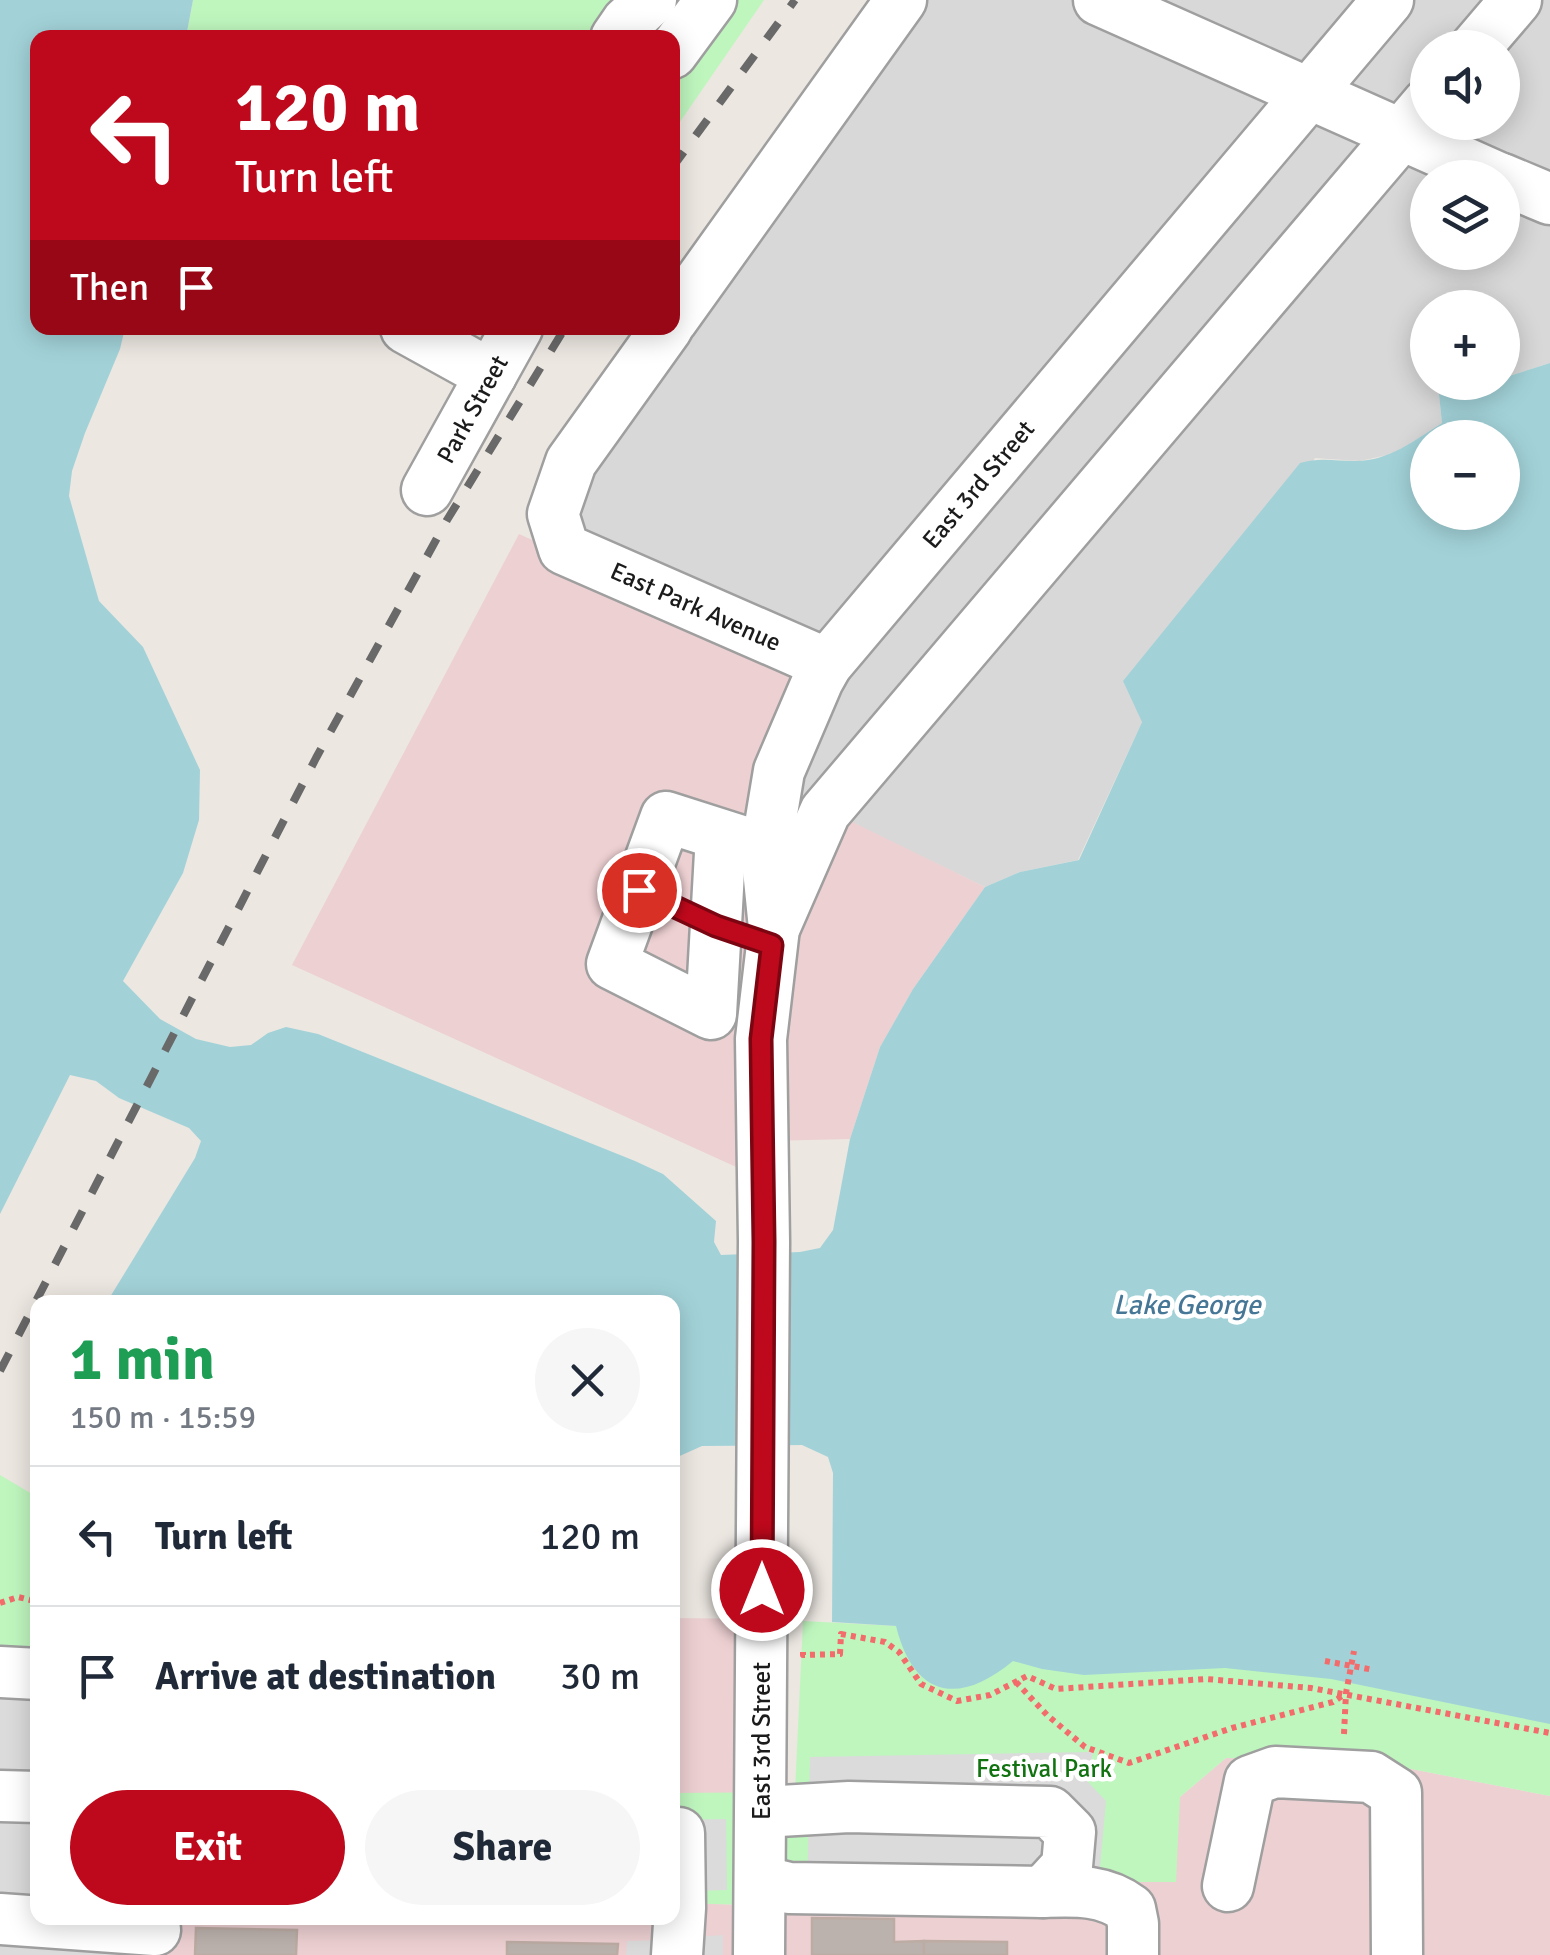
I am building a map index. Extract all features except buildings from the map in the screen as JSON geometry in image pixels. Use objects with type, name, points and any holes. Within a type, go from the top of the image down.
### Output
[{"type":"street","points":[[622,30],[651,0]]},
{"type":"street","points":[[680,42],[711,0]]},
{"type":"street","points":[[680,309],[900,0]]},
{"type":"street","points":[[1100,0],[1308,94],[1410,118]]},
{"type":"street","name":"East 3rd Street","points":[[772,937],[744,842],[827,664],[1388,0]]},
{"type":"street","points":[[1490,30],[1516,0]]},
{"type":"street","name":"East 3rd Street","points":[[760,1915],[764,1242],[761,1039],[772,937],[825,812],[1410,124]]},
{"type":"street","points":[[1445,140],[1474,160]]},
{"type":"street","points":[[1520,186],[1550,199]]},
{"type":"street","points":[[419,335],[491,375]]},
{"type":"street","name":"Park Street","points":[[427,490],[513,335]]},
{"type":"street","name":"East Park Avenue","points":[[662,335],[571,462],[553,514],[564,549],[827,664]]},
{"type":"street","points":[[666,817],[744,842],[716,926],[711,1014],[612,964],[666,817]]},
{"type":"street","points":[[639,890],[716,926],[772,937]]},
{"type":"street","points":[[0,1672],[30,1674]]},
{"type":"street","points":[[1228,1886],[1250,1781],[1275,1772],[1371,1778],[1396,1793],[1398,1939]]},
{"type":"street","points":[[0,1796],[30,1797]]},
{"type":"street","points":[[761,1812],[849,1807],[1050,1812],[1070,1832],[1067,1866],[1043,1892]]},
{"type":"street","points":[[680,1924],[760,1915],[790,1888],[1082,1891],[1116,1899],[1130,1909],[1134,1955]]},
{"type":"street","points":[[0,1919],[30,1922]]},
{"type":"street","points":[[62,1925],[155,1934]]},
{"type":"path","points":[[0,1602],[18,1597],[30,1600]]},
{"type":"path","points":[[802,1644],[802,1655],[828,1656],[840,1654],[840,1634],[886,1642],[900,1652],[921,1684],[957,1701],[990,1695],[1027,1676],[1056,1689],[1206,1679],[1311,1688],[1550,1733]]},
{"type":"path","points":[[1016,1682],[1085,1747],[1129,1763],[1232,1728],[1333,1702],[1346,1694],[1354,1651]]},
{"type":"path","points":[[1325,1661],[1374,1670]]},
{"type":"shaded area","points":[[908,0],[1550,0],[1550,363],[1520,373],[1520,290],[1410,290],[1410,400],[1440,400],[1442,420],[1410,420],[1410,444],[1396,453],[1360,461],[1315,458],[1142,722],[1078,860],[1020,872],[985,887],[772,784],[824,657],[527,525],[665,335],[680,335],[680,314]]},
{"type":"shaded area","points":[[519,534],[819,670],[801,701],[756,1176],[292,965]]},
{"type":"shaded area","points":[[832,812],[985,887],[913,989],[880,1047],[850,1139],[767,1141],[768,1024]]},
{"type":"shaded area","points":[[680,1618],[759,1619],[756,1794],[680,1793]]},
{"type":"shaded area","points":[[0,1657],[30,1657],[30,1925],[143,1925],[141,1955],[0,1955]]},
{"type":"shaded area","points":[[1093,1752],[1088,1782],[1106,1801],[1098,1890],[807,1898],[810,1757]]},
{"type":"shaded area","points":[[1226,1758],[1335,1760],[1406,1768],[1550,1796],[1550,1955],[764,1955],[765,1904],[1180,1797]]},
{"type":"shaded area","points":[[726,1819],[727,1890],[695,1891],[694,1937],[723,1935],[723,1955],[626,1955],[627,1941],[662,1940],[663,1925],[680,1925],[680,1820]]},
{"type":"shaded area","points":[[680,1903],[752,1905],[752,1955],[147,1955],[148,1925],[680,1925]]},
{"type":"green space","points":[[193,0],[764,0],[680,122],[680,30],[187,30]]},
{"type":"green space","points":[[0,1475],[30,1493],[30,1925],[148,1925],[147,1955],[0,1955]]},
{"type":"green space","name":"Festival Park","points":[[803,1621],[1550,1678],[1550,1796],[1406,1768],[1335,1760],[1226,1758],[1180,1797],[1176,1882],[1120,1882],[752,1905],[680,1903],[680,1793],[795,1792]]},
{"type":"water","name":"Lake George","points":[[0,0],[193,0],[187,30],[30,30],[30,335],[123,335],[72,471],[69,496],[99,601],[143,647],[200,770],[199,820],[183,873],[123,981],[160,1019],[196,1039],[230,1047],[251,1045],[286,1027],[318,1034],[635,1161],[663,1174],[716,1221],[714,1242],[721,1255],[820,1248],[833,1230],[850,1139],[880,1047],[913,989],[985,887],[1020,872],[1079,860],[1142,722],[1123,681],[1300,463],[1368,460],[1410,443],[1410,530],[1520,530],[1520,420],[1442,420],[1440,400],[1520,400],[1520,373],[1550,363],[1550,1724],[1331,1679],[1225,1668],[1084,1675],[1013,1661],[974,1685],[957,1689],[927,1681],[914,1668],[896,1626],[832,1622],[833,1473],[828,1457],[802,1445],[702,1446],[680,1456],[680,1295],[111,1295],[195,1158],[201,1141],[189,1128],[119,1098],[96,1081],[70,1075],[0,1214]]},
{"type":"railway","points":[[680,157],[795,0]]},
{"type":"railway","points":[[39,1295],[316,758],[447,520],[561,335]]},
{"type":"railway","points":[[0,1371],[30,1313]]},
{"type":"route","points":[[639,890],[716,926],[772,945],[761,1039],[762,1590]]}]
